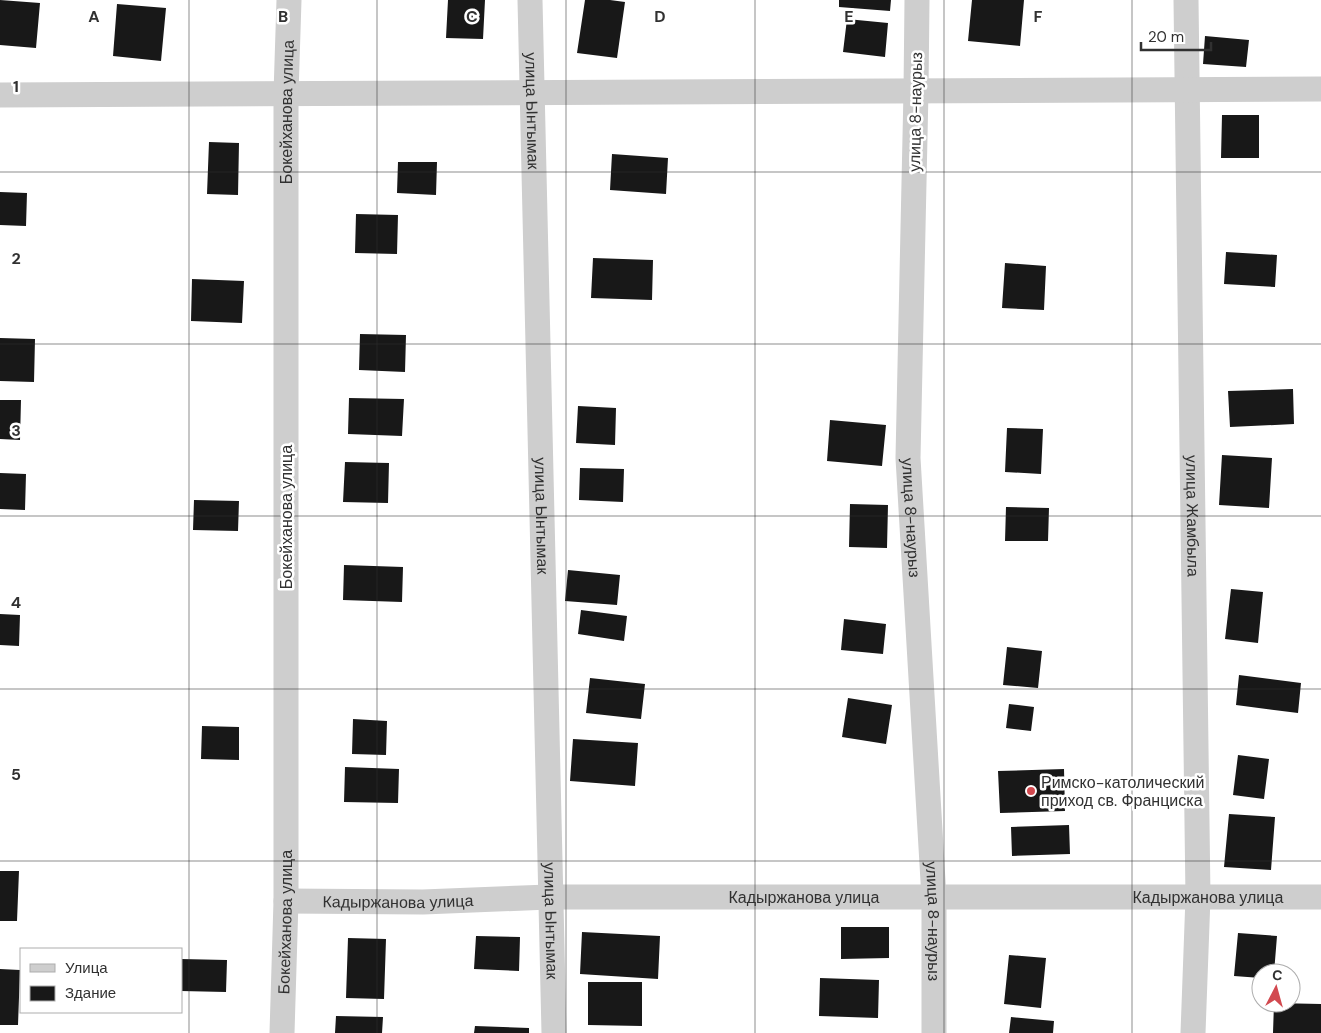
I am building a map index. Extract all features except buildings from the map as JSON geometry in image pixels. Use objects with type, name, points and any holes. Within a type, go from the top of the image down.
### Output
[{"type":"street","name":"Бокейханова улица","points":[[282,1033],[286,900],[286,94],[289,0]]},
{"type":"street","name":"улица Ынтымак","points":[[530,0],[549,897],[554,1033]]},
{"type":"street","name":"улица 8-наурыз","points":[[917,0],[908,458],[934,898],[934,1033]]},
{"type":"street","name":"улица Жамбыла","points":[[1186,0],[1198,897],[1193,1033]]},
{"type":"street","points":[[0,95],[1321,89]]},
{"type":"street","name":"Кадыржанова улица","points":[[286,900],[423,902],[549,897],[1321,897]]},
{"type":"place","name":"Римско-католический приход св. Франциска","points":[[1031,791]]}]
